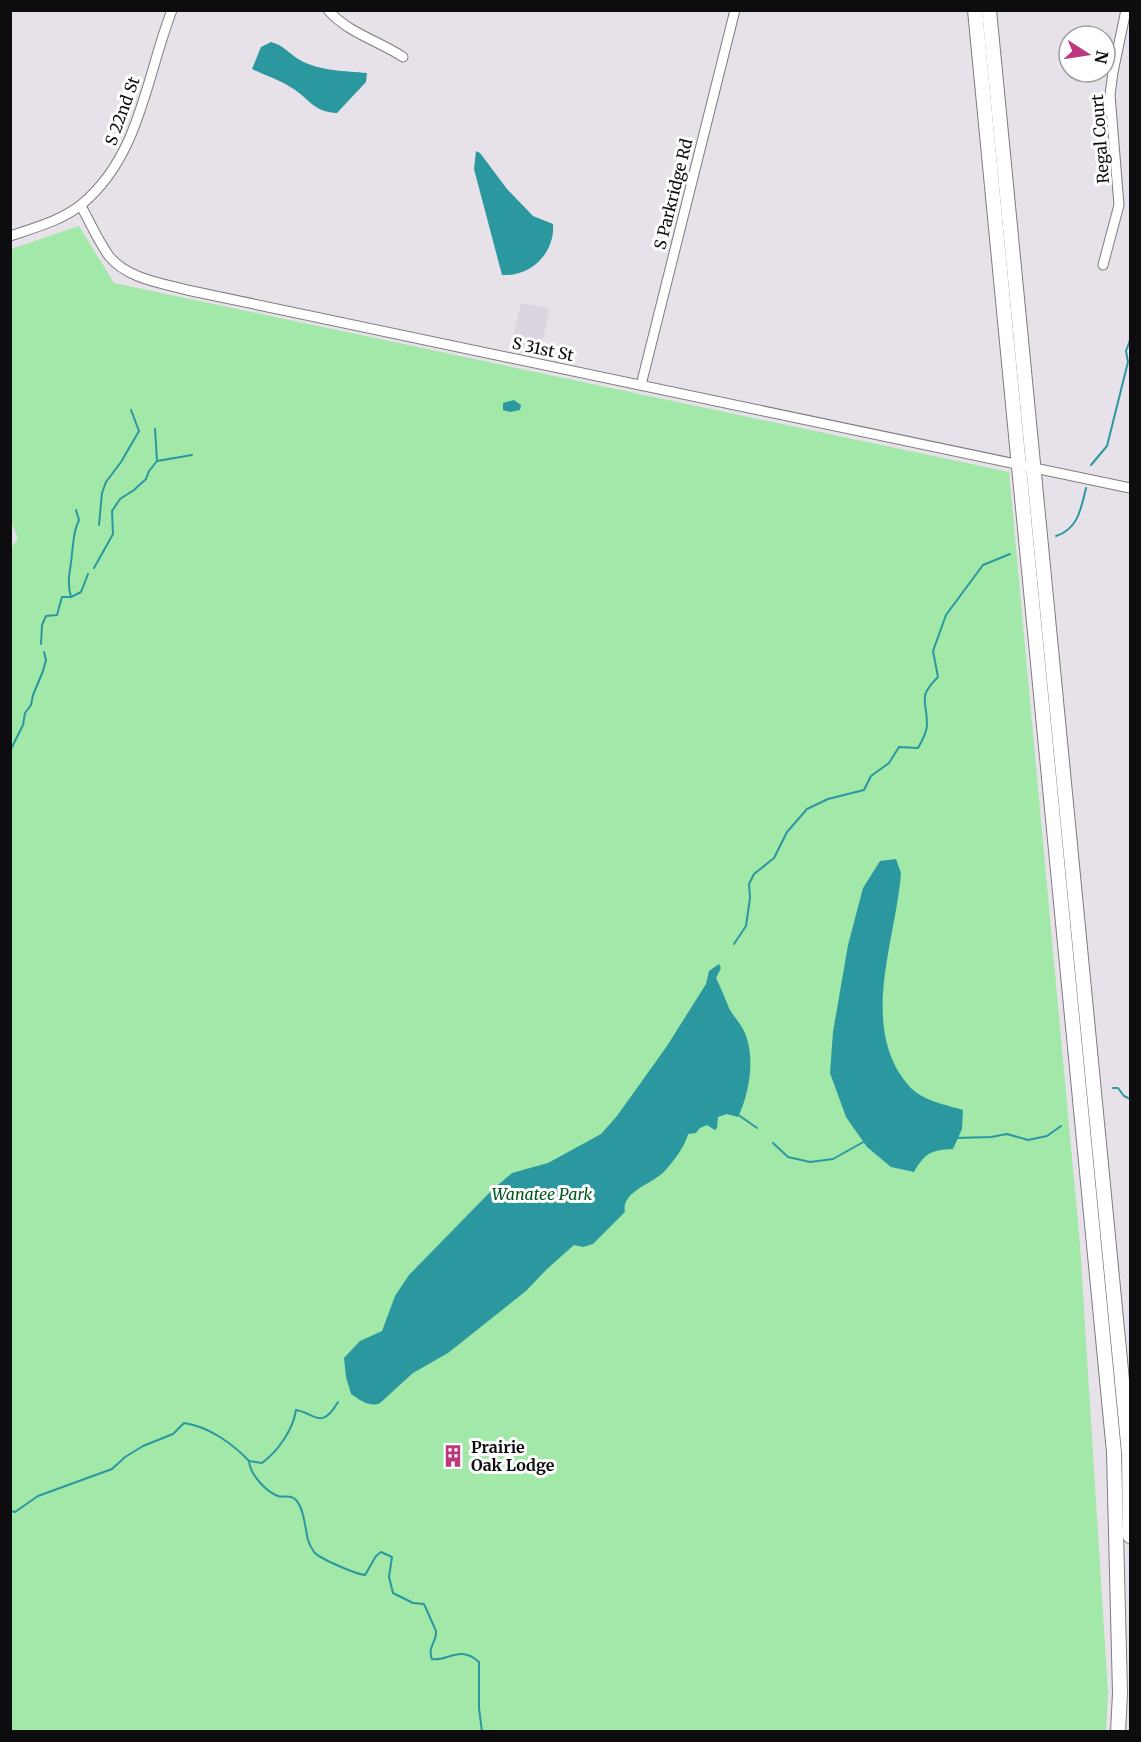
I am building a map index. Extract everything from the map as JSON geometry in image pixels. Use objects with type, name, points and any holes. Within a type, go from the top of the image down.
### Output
[{"type":"highway","points":[[975,10],[1114,1452],[1125,1693],[1118,1731]]},
{"type":"highway","points":[[990,10],[1129,1453],[1131,1536]]},
{"type":"street","name":"S 22nd St","points":[[10,236],[36,228],[81,206],[120,160],[132,135],[172,10]]},
{"type":"street","points":[[328,10],[349,28],[403,57]]},
{"type":"street","name":"S Parkridge Rd","points":[[641,385],[735,10]]},
{"type":"street","name":"Regal Court","points":[[1103,265],[1119,205],[1110,95],[1126,10]]},
{"type":"street","name":"S 31st St","points":[[81,206],[110,257],[127,271],[153,281],[1131,488]]},
{"type":"shaded area","points":[[521,303],[550,309],[539,356],[510,350]]},
{"type":"green space","name":"Wanatee Park","points":[[79,226],[114,283],[1009,472],[1080,1245],[1108,1693],[1106,1731],[11,1731],[10,549],[18,539],[10,518],[11,249]]},
{"type":"water","points":[[271,42],[307,64],[333,70],[367,73],[366,82],[337,113],[317,108],[287,85],[252,69],[261,47]]},
{"type":"water","points":[[476,151],[533,216],[553,224],[553,235],[545,253],[539,261],[522,272],[502,275],[474,169]]},
{"type":"water","points":[[514,400],[521,405],[520,410],[510,412],[503,410],[503,403]]},
{"type":"water","points":[[896,859],[901,873],[884,983],[883,1011],[886,1037],[894,1063],[914,1091],[934,1101],[963,1110],[962,1129],[953,1149],[939,1150],[929,1154],[914,1172],[891,1167],[867,1147],[846,1117],[830,1073],[833,1032],[848,945],[863,888],[880,861]]},
{"type":"water","points":[[719,964],[721,968],[716,978],[729,1008],[745,1032],[749,1045],[750,1077],[738,1117],[727,1114],[718,1117],[715,1130],[707,1125],[696,1133],[688,1134],[681,1150],[667,1168],[631,1195],[627,1200],[625,1212],[593,1244],[583,1247],[574,1245],[526,1291],[448,1353],[413,1373],[380,1403],[369,1404],[351,1394],[344,1358],[360,1341],[382,1331],[395,1296],[409,1275],[492,1190],[512,1173],[548,1163],[601,1134],[617,1116],[667,1046],[706,984],[709,971]]},
{"type":"waterway","points":[[1091,465],[1107,446],[1128,362],[1126,351],[1130,340]]},
{"type":"waterway","points":[[99,525],[102,493],[106,482],[139,431],[131,410]]},
{"type":"waterway","points":[[155,429],[157,461]]},
{"type":"waterway","points":[[94,568],[113,534],[112,511],[120,499],[146,479],[157,461],[192,455]]},
{"type":"waterway","points":[[1056,536],[1074,523],[1086,488]]},
{"type":"waterway","points":[[71,597],[69,575],[79,520],[76,510]]},
{"type":"waterway","points":[[734,944],[746,926],[750,898],[749,884],[754,874],[774,858],[787,832],[807,809],[828,799],[864,790],[871,776],[889,763],[899,747],[918,748],[927,728],[925,695],[938,677],[933,651],[946,615],[983,565],[1010,554]]},
{"type":"waterway","points":[[41,644],[42,625],[46,616],[57,615],[62,597],[71,597],[81,592],[88,574]]},
{"type":"waterway","points":[[10,751],[23,725],[25,713],[31,705],[43,671],[46,660],[44,652]]},
{"type":"waterway","points":[[1113,1088],[1118,1088],[1124,1096],[1130,1099]]},
{"type":"waterway","points":[[737,1114],[757,1128]]},
{"type":"waterway","points":[[955,1138],[1007,1134],[1028,1140],[1047,1136],[1061,1126]]},
{"type":"waterway","points":[[773,1143],[788,1157],[810,1162],[833,1159],[867,1140]]},
{"type":"waterway","points":[[249,1461],[262,1463],[274,1452],[284,1440],[296,1410],[322,1418],[327,1416],[338,1402]]},
{"type":"waterway","points":[[10,1511],[15,1512],[38,1496],[112,1469],[125,1457],[143,1446],[173,1434],[184,1423],[211,1432],[228,1442],[249,1461],[255,1476],[268,1490],[278,1496],[296,1500],[303,1513],[308,1541],[318,1555],[338,1566],[365,1575],[376,1556],[381,1552],[392,1557],[389,1577],[393,1593],[413,1603],[424,1604],[436,1631],[431,1648],[432,1659],[466,1654],[479,1662],[479,1708],[482,1732]]},
{"type":"place","name":"Prairie Oak Lodge","points":[[453,1456]]}]
